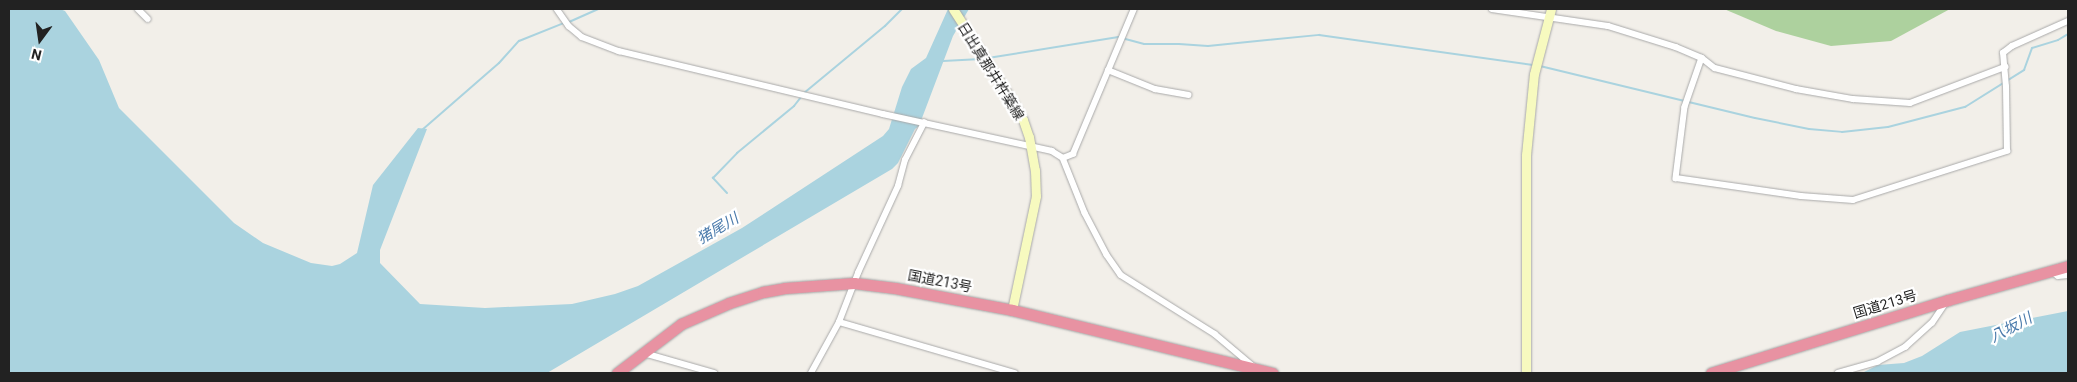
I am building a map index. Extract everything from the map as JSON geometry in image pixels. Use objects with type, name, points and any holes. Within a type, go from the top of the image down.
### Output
[{"type":"highway","name":"国道213号","points":[[1711,373],[1948,300],[2053,272],[2068,266]]},
{"type":"highway","name":"国道213号","points":[[617,373],[681,324],[729,303],[763,292],[785,288],[854,283],[895,288],[1012,310],[1273,373]]},
{"type":"street","points":[[138,9],[148,19]]},
{"type":"street","points":[[557,9],[569,26],[582,37],[619,51],[883,114],[1052,151],[1063,158],[1085,213],[1107,255],[1121,274],[1215,334],[1258,370]]},
{"type":"street","name":"日出真那井杵築線","points":[[953,9],[1023,120],[1031,147],[1036,196],[1012,310]]},
{"type":"street","points":[[1063,158],[1073,154],[1134,9]]},
{"type":"street","points":[[1492,9],[1550,13],[1608,26],[1646,36],[1702,58],[1715,68],[1796,89],[1853,99],[1910,103],[2005,66]]},
{"type":"street","points":[[1526,373],[1526,155],[1534,74],[1550,13]]},
{"type":"street","points":[[1702,58],[1685,107],[1676,178],[1801,196],[1853,200],[2007,151],[2006,77],[2003,53],[2012,46],[2068,21]]},
{"type":"street","points":[[1108,70],[1155,89],[1188,95]]},
{"type":"street","points":[[811,373],[839,322],[854,283],[898,186],[905,160],[924,123]]},
{"type":"street","points":[[2053,272],[2058,276],[2068,275]]},
{"type":"street","points":[[1838,373],[1877,362],[1905,347],[1932,323],[1948,300]]},
{"type":"street","points":[[839,322],[1015,373]]},
{"type":"street","points":[[642,352],[653,358],[714,373]]},
{"type":"green space","points":[[1724,9],[1950,9],[1891,41],[1831,46],[1776,31]]},
{"type":"water","points":[[9,9],[60,9],[65,11],[99,60],[119,108],[234,223],[263,243],[311,263],[332,266],[340,264],[357,253],[373,185],[418,128],[427,129],[380,250],[380,263],[420,304],[485,308],[572,304],[615,294],[638,286],[742,228],[883,136],[889,129],[902,87],[911,69],[926,58],[948,9],[969,9],[953,36],[919,126],[915,129],[898,163],[892,169],[547,373],[9,373]]},
{"type":"water","name":"八坂川","points":[[2068,311],[2068,373],[1862,373],[1878,365],[1904,363],[1922,356],[1960,332]]},
{"type":"waterway","points":[[569,22],[598,9]]},
{"type":"waterway","points":[[804,93],[885,26],[902,9]]},
{"type":"waterway","points":[[422,130],[499,63],[519,41],[564,23]]},
{"type":"waterway","points":[[1540,66],[1755,118],[1809,129],[1842,132],[1888,127],[1965,107],[2024,70],[2032,48],[2058,40],[2068,34]]},
{"type":"waterway","points":[[988,58],[1118,37],[1144,44],[1208,46],[1319,35],[1533,65]]},
{"type":"waterway","points":[[943,61],[981,59]]},
{"type":"waterway","points":[[727,193],[713,178],[737,153],[794,106],[801,97]]},
{"type":"water label","name":"猪尾川","points":[[718,229]]}]
